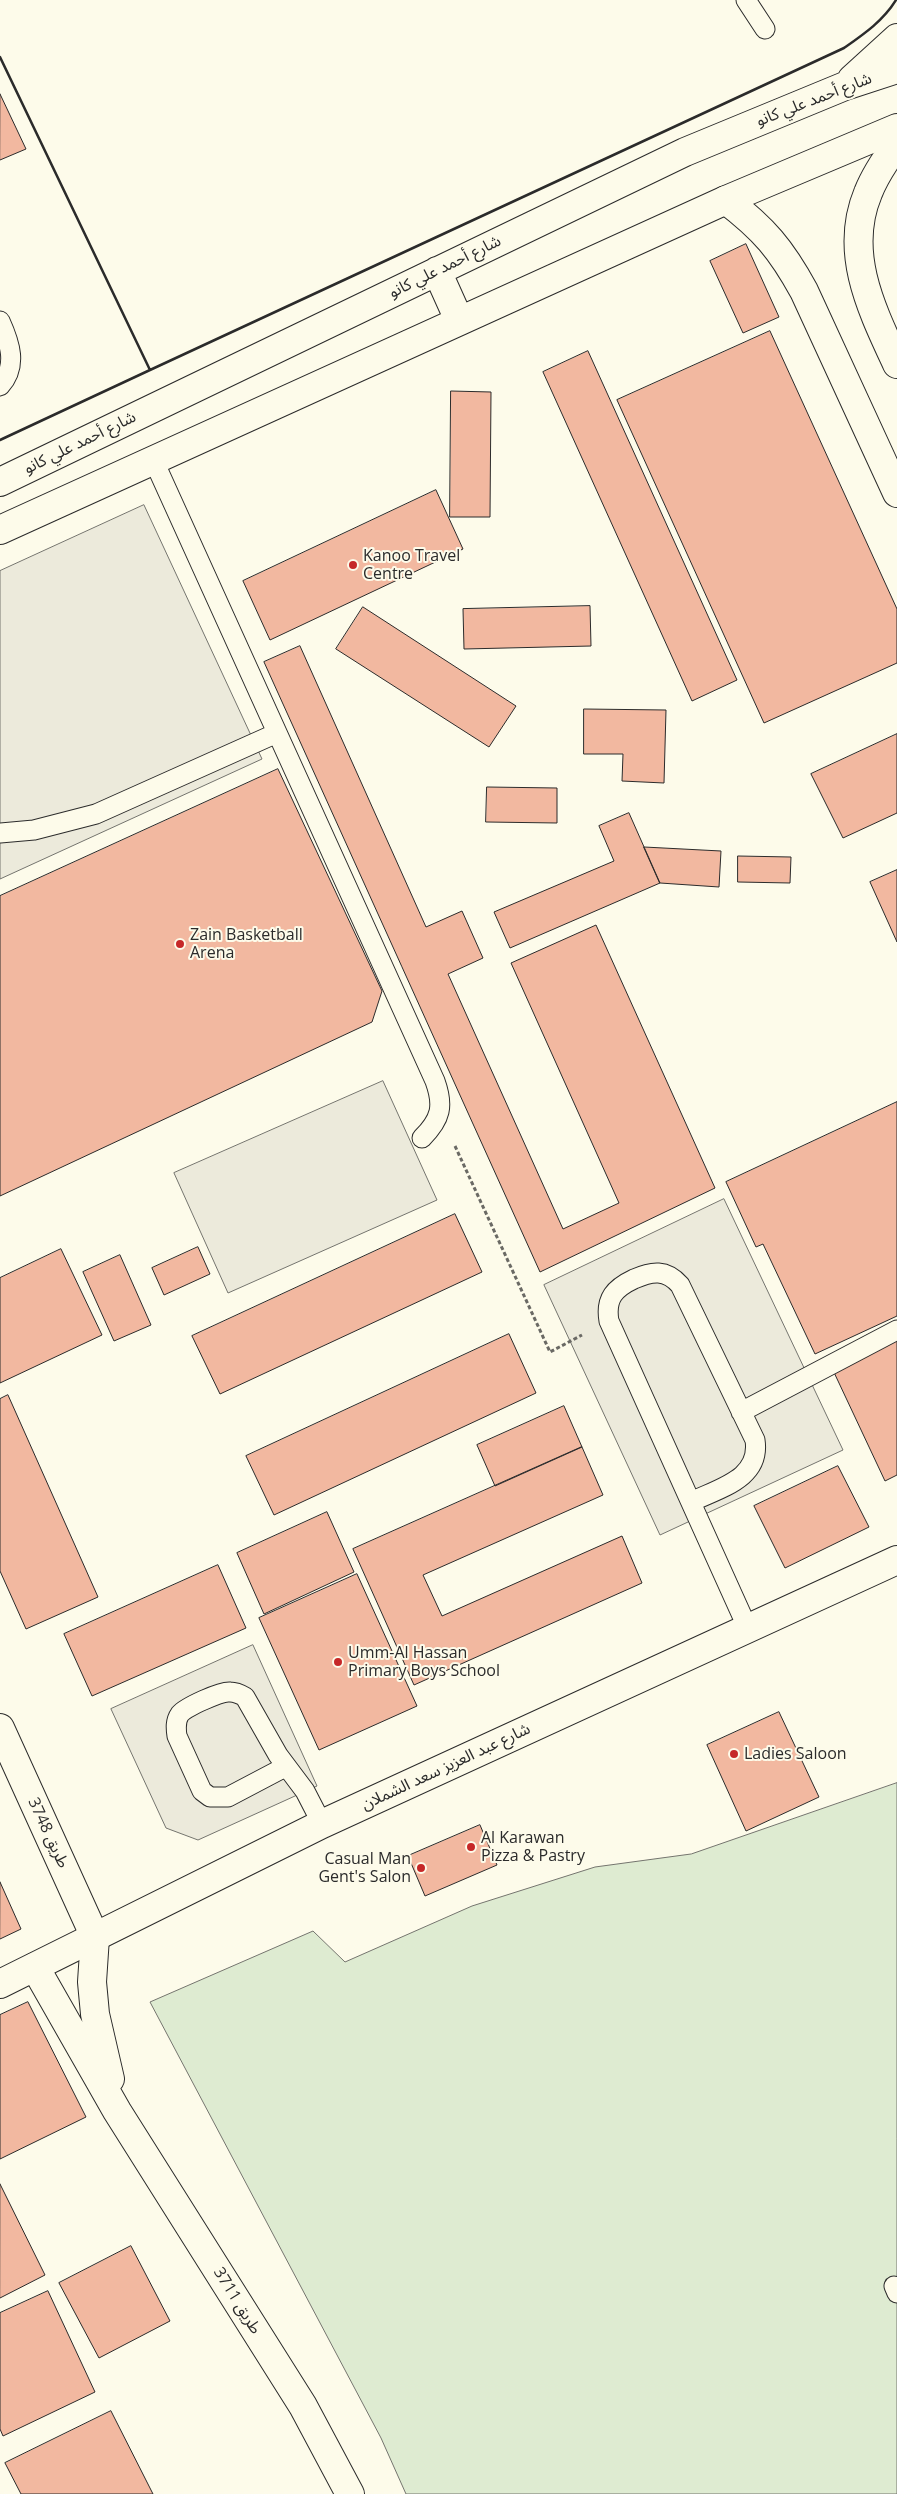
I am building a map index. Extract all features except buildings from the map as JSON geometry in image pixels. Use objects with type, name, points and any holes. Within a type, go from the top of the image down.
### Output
[{"type":"street","points":[[845,86],[897,38]]},
{"type":"street","name":"شارع أحمد علي كانو","points":[[0,482],[685,152],[845,86],[897,69]]},
{"type":"street","points":[[0,530],[726,200],[897,128]]},
{"type":"street","points":[[897,144],[875,177],[867,194],[860,219],[858,245],[861,277],[869,304],[897,364]]},
{"type":"street","points":[[726,200],[754,221],[787,258],[897,494]]},
{"type":"street","points":[[437,271],[459,320]]},
{"type":"street","name":"شارع عبد العزيز سعد الشملان","points":[[0,1984],[322,1824],[897,1560]]},
{"type":"street","name":"طريق 3748","points":[[0,1728],[95,1937]]},
{"type":"street","name":"طريق 3711","points":[[95,1937],[92,1982],[95,2014],[117,2111]]},
{"type":"street","name":"طريق 3711","points":[[35,1967],[117,2111],[303,2406],[350,2494]]},
{"type":"lane","points":[[746,0],[765,29]]},
{"type":"lane","points":[[0,321],[12,351],[10,367],[0,386]]},
{"type":"lane","points":[[153,459],[435,1081],[440,1096],[440,1112],[434,1127],[422,1138]]},
{"type":"lane","points":[[0,833],[34,830],[96,814],[277,733]]},
{"type":"lane","points":[[691,1502],[739,1479],[748,1472],[757,1452],[755,1440],[680,1285],[666,1273],[647,1273],[620,1285],[610,1298],[608,1305],[609,1321],[748,1629]]},
{"type":"lane","points":[[741,1412],[897,1330]]},
{"type":"lane","points":[[285,1767],[228,1797],[210,1797],[202,1791],[177,1736],[177,1719],[187,1708],[223,1692],[238,1693],[250,1702],[285,1767],[305,1791],[322,1824]]},
{"type":"path","points":[[440,1112],[550,1352],[609,1321]]},
{"type":"green space","points":[[897,1783],[897,2494],[406,2494],[381,2438],[150,2002],[313,1931],[345,1962],[472,1906],[595,1867],[691,1854]]},
{"type":"shaded area","points":[[144,505],[262,759],[0,879],[0,571]]},
{"type":"shaded area","points":[[383,1081],[437,1200],[228,1293],[174,1173]]},
{"type":"shaded area","points":[[724,1199],[843,1450],[660,1535],[544,1285]]},
{"type":"shaded area","points":[[253,1645],[317,1786],[198,1840],[166,1828],[111,1709]]},
{"type":"wall","points":[[150,370],[844,48],[879,21],[896,0]]},
{"type":"wall","points":[[0,57],[150,370],[0,440]]},
{"type":"place","name":"Kanoo Travel Centre","points":[[353,565]]},
{"type":"place","name":"Zain Basketball Arena","points":[[180,944]]},
{"type":"place","name":"Umm-Al Hassan Primary Boys School","points":[[338,1662]]},
{"type":"place","name":"Ladies Saloon","points":[[734,1754]]},
{"type":"place","name":"Al Karawan Pizza & Pastry","points":[[471,1847]]},
{"type":"place","name":"Casual Man Gent's Salon","points":[[421,1868]]}]
